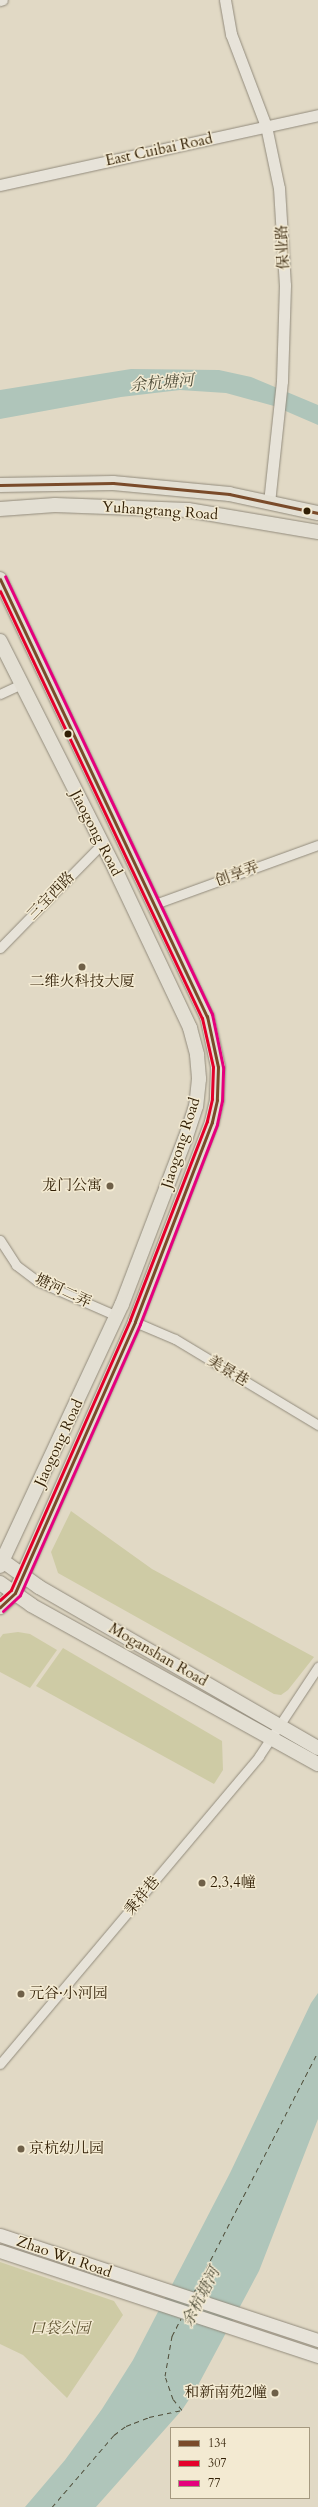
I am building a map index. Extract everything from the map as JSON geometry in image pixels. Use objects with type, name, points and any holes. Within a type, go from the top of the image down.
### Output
[{"type":"main road","name":"Yuhangtang Road","points":[[0,485],[113,483],[229,494],[318,513]]},
{"type":"main road","name":"Yuhangtang Road","points":[[0,509],[55,505],[188,510],[318,532]]},
{"type":"main road","name":"Jiaogong Road","points":[[0,579],[207,1016],[218,1067],[218,1090],[212,1122],[135,1322],[22,1574],[15,1593]]},
{"type":"main road","name":"Jiaogong Road","points":[[0,640],[102,844],[190,1028],[197,1055],[199,1079],[196,1106],[185,1139],[117,1316],[1,1562]]},
{"type":"main road","name":"Moganshan Road","points":[[1,1562],[22,1574],[40,1587],[318,1748]]},
{"type":"main road","name":"Moganshan Road","points":[[0,1583],[31,1605],[318,1764]]},
{"type":"main road","points":[[0,1607],[15,1593]]},
{"type":"main road","name":"Zhao Wu Road","points":[[0,2235],[128,2279],[318,2340]]},
{"type":"main road","points":[[0,2251],[318,2356]]},
{"type":"street","name":"保业路","points":[[225,0],[230,34],[266,126],[279,188],[285,285],[282,381],[269,502]]},
{"type":"street","name":"East Cuibai Road","points":[[0,185],[318,115]]},
{"type":"street","points":[[0,694],[21,684]]},
{"type":"street","name":"三宝西路","points":[[0,948],[102,844]]},
{"type":"street","name":"创享弄","points":[[155,904],[318,845]]},
{"type":"street","name":"塘河二弄","points":[[0,1240],[16,1265],[37,1281],[117,1316]]},
{"type":"street","name":"美景巷","points":[[135,1322],[175,1339],[318,1425]]},
{"type":"street","name":"秉祥巷","points":[[0,2064],[259,1756],[318,1668]]},
{"type":"green space","points":[[71,1511],[152,1569],[314,1657],[288,1690],[281,1695],[274,1694],[58,1573],[51,1552]]},
{"type":"green space","points":[[18,1632],[30,1634],[57,1650],[30,1688],[0,1672],[0,1638],[3,1634]]},
{"type":"green space","points":[[63,1648],[222,1741],[223,1770],[214,1784],[36,1686]]},
{"type":"green space","name":"口袋公园","points":[[0,2262],[114,2301],[123,2315],[67,2398],[23,2355],[0,2344]]},
{"type":"water","name":"余杭塘河","points":[[131,369],[219,370],[251,377],[318,405],[318,425],[274,406],[226,393],[180,390],[121,397],[0,419],[0,390]]},
{"type":"water","name":"余杭塘河","points":[[318,1993],[318,2119],[259,2271],[196,2389],[182,2410],[96,2507],[25,2507],[65,2460],[102,2409],[133,2360],[230,2173],[311,2003]]},
{"type":"ferry route","points":[[194,2292],[318,2052]]},
{"type":"ferry route","points":[[52,2507],[114,2435],[126,2426],[149,2417],[182,2410],[173,2399],[165,2376],[172,2336],[181,2318]]},
{"type":"transit line","name":"134","points":[[0,485],[113,483],[229,494],[318,513]]},
{"type":"transit line","name":"77","points":[[3,1611],[20,1595],[140,1324],[217,1124],[222,1101],[223,1067],[212,1014],[5,577]]},
{"type":"transit line","name":"134","points":[[0,579],[207,1016],[218,1067],[217,1100],[212,1122],[135,1322],[15,1593],[0,1607]]},
{"type":"transit line","name":"307","points":[[0,591],[202,1018],[213,1067],[212,1099],[207,1121],[130,1320],[11,1590],[0,1600]]},
{"type":"place","name":"二维火科技大厦","points":[[82,967]]},
{"type":"place","name":"龙门公寓","points":[[110,1186]]},
{"type":"place","name":"2,3,4幢","points":[[202,1883]]},
{"type":"place","name":"元谷·小河园","points":[[21,1994]]},
{"type":"place","name":"京杭幼儿园","points":[[21,2149]]},
{"type":"place","name":"和新南苑2幢","points":[[275,2393]]}]
